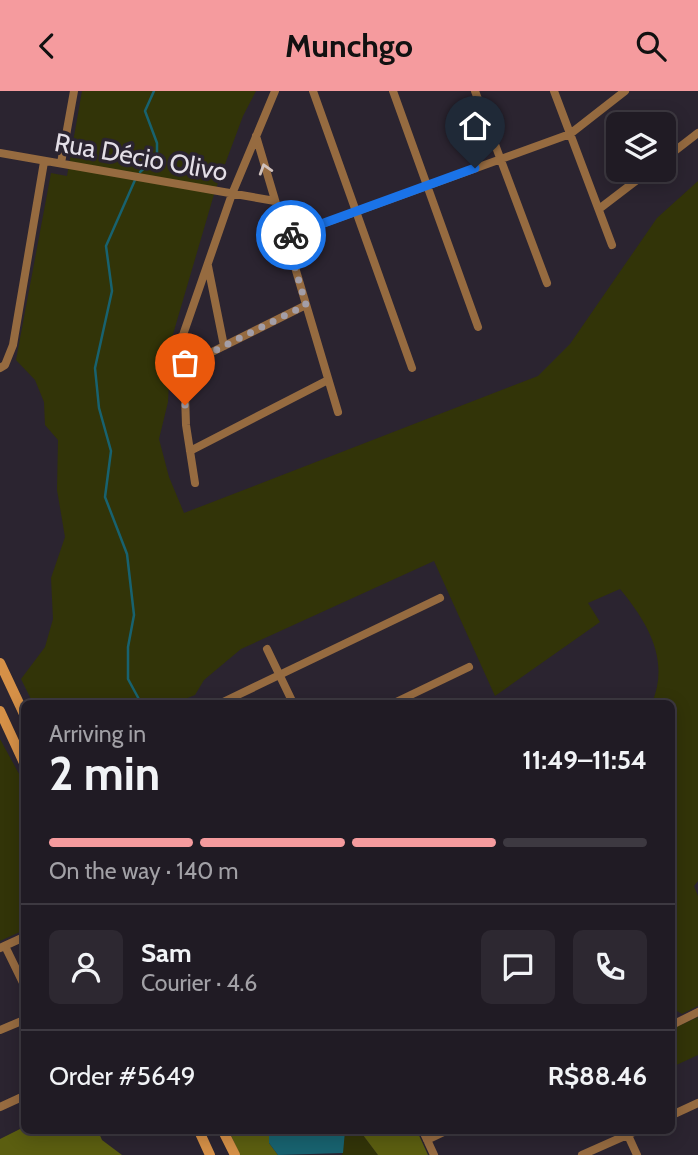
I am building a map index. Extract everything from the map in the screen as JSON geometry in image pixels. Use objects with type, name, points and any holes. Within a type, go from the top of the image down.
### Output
[{"type":"main road","points":[[0,663],[21,708]]},
{"type":"main road","points":[[0,711],[3,725],[21,758]]},
{"type":"main road","points":[[3,725],[21,716]]},
{"type":"main road","points":[[200,1134],[210,1155]]},
{"type":"main road","points":[[224,1134],[235,1155]]},
{"type":"street","points":[[61,163],[74,91]]},
{"type":"street","points":[[195,483],[186,425],[183,335],[232,194],[275,91]]},
{"type":"street","points":[[313,91],[411,368]]},
{"type":"street","points":[[393,91],[478,327]]},
{"type":"street","points":[[475,91],[547,283]]},
{"type":"street","points":[[554,91],[612,245]]},
{"type":"street","points":[[286,237],[570,134],[625,91]]},
{"type":"street","points":[[676,150],[698,133]]},
{"type":"street","points":[[256,137],[338,412]]},
{"type":"street","name":"Rua Décio Olivo","points":[[0,153],[275,201]]},
{"type":"street","points":[[3,366],[13,345],[44,162]]},
{"type":"street","points":[[599,209],[634,182]]},
{"type":"street","points":[[207,264],[225,346]]},
{"type":"street","points":[[184,366],[306,305]]},
{"type":"street","points":[[190,451],[328,380]]},
{"type":"street","points":[[227,700],[440,597]]},
{"type":"street","points":[[267,649],[292,700]]},
{"type":"street","points":[[400,700],[469,667]]},
{"type":"street","points":[[21,938],[3,947],[21,980]]},
{"type":"street","points":[[675,1024],[698,1012]]},
{"type":"street","points":[[0,1030],[21,1021]]},
{"type":"street","points":[[0,1107],[21,1097]]},
{"type":"street","points":[[675,1114],[698,1103]]},
{"type":"street","points":[[424,1134],[434,1155]]},
{"type":"street","points":[[427,1139],[439,1134]]},
{"type":"street","points":[[582,1155],[626,1134]]},
{"type":"street","points":[[631,1134],[637,1155]]},
{"type":"shaded area","points":[[82,91],[256,91],[243,116],[215,191],[171,341],[168,402],[159,439],[169,477],[184,513],[538,376],[570,344],[657,218],[698,181],[698,881],[694,886],[698,896],[698,1006],[682,1014],[675,1010],[675,700],[653,700],[659,672],[653,643],[639,615],[620,589],[588,603],[600,622],[495,696],[434,561],[241,649],[204,680],[195,695],[182,700],[32,700],[21,679],[45,647],[53,619],[51,578],[65,537],[57,490],[58,440],[45,425],[44,402],[35,380],[16,360],[51,173],[67,176]]},
{"type":"shaded area","points":[[0,739],[21,778],[21,931],[0,941]]},
{"type":"shaded area","points":[[698,1017],[698,1055],[675,1066],[675,1028]]},
{"type":"shaded area","points":[[21,1128],[21,1134],[99,1134],[102,1140],[122,1155],[0,1155],[0,1139]]},
{"type":"shaded area","points":[[230,1134],[269,1134],[269,1143],[278,1155],[240,1155]]},
{"type":"shaded area","points":[[345,1134],[362,1134],[378,1155],[342,1155]]},
{"type":"shaded area","points":[[362,1134],[418,1134],[428,1155],[378,1155]]},
{"type":"water","points":[[269,1134],[345,1134],[343,1153],[278,1155],[269,1143]]},
{"type":"waterway","points":[[140,172],[157,157],[157,143],[145,111],[154,91]]},
{"type":"waterway","points":[[135,180],[106,246],[112,291],[95,368],[99,408],[111,451],[105,497],[127,554],[134,615],[128,647],[128,679],[139,700]]},
{"type":"way so far","points":[[185,405],[184,366],[306,305],[286,237],[291,235]]},
{"type":"route","points":[[291,235],[475,168]]}]
